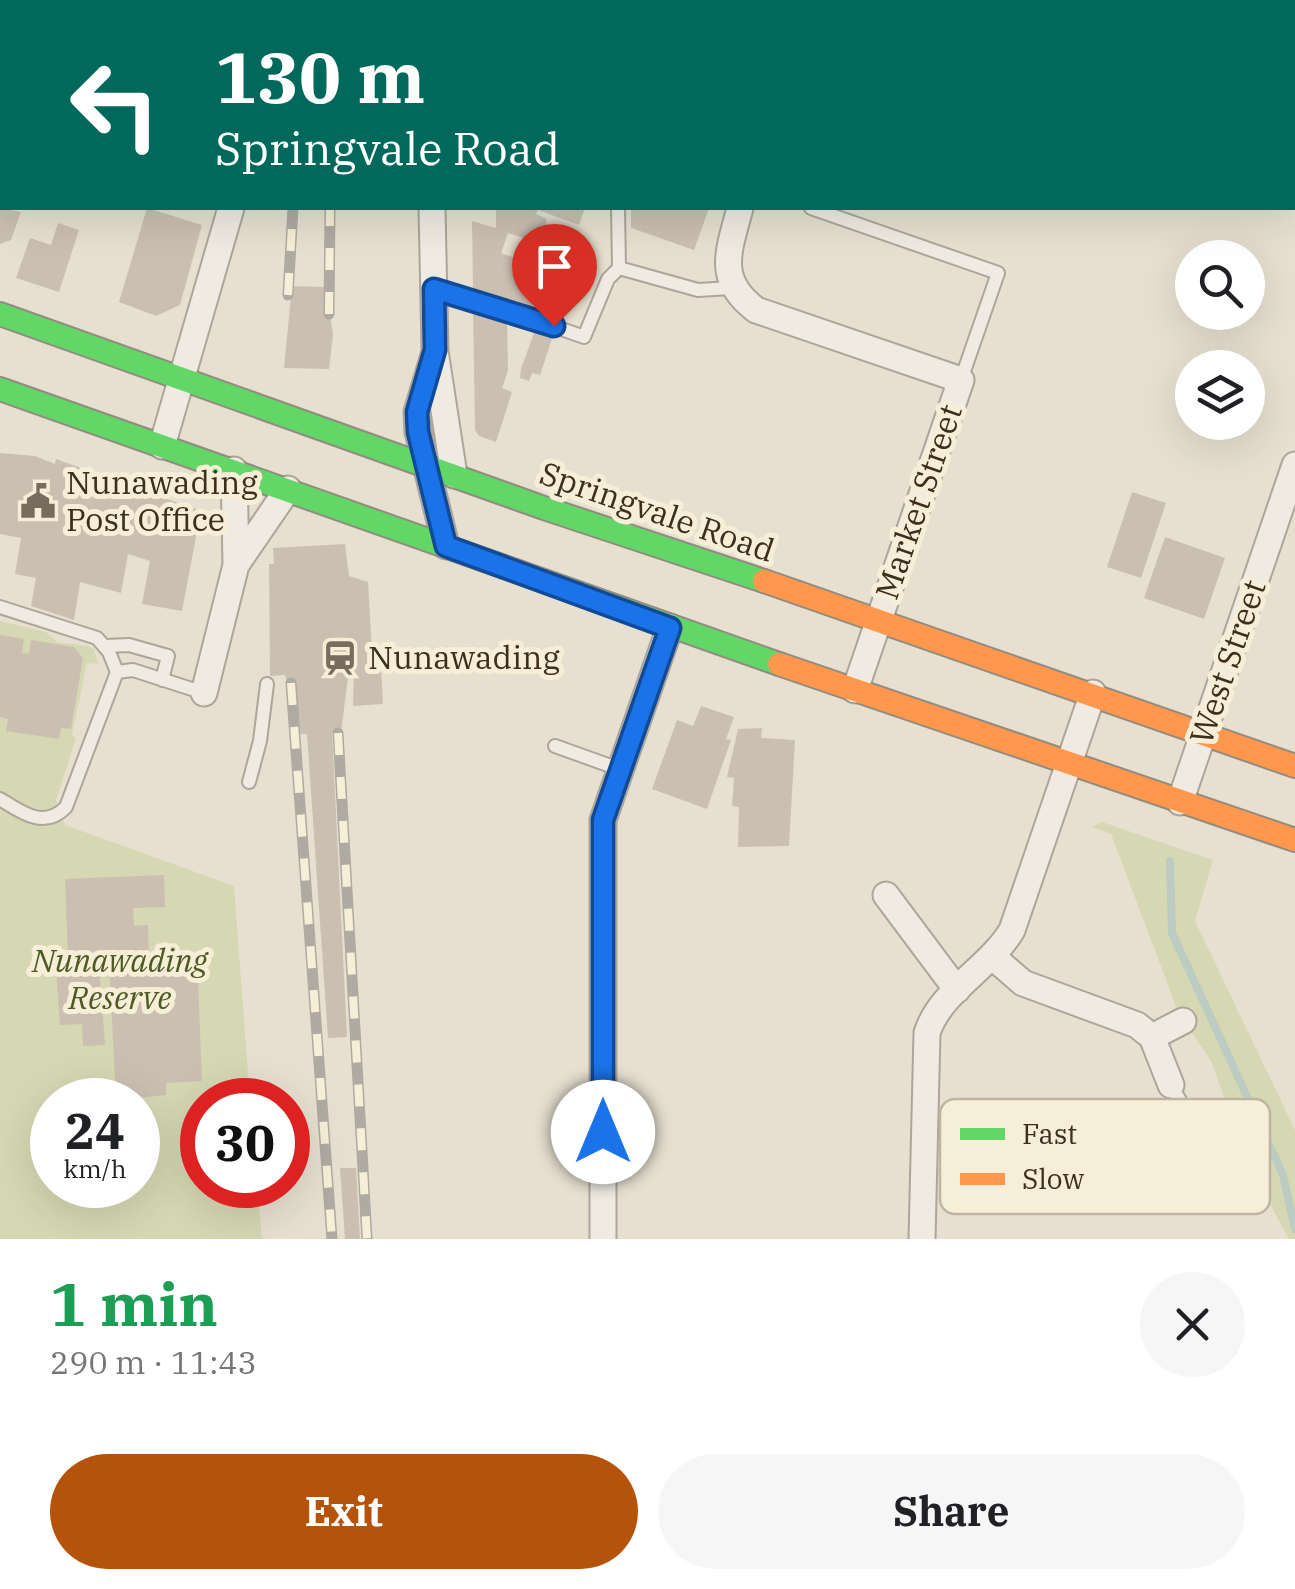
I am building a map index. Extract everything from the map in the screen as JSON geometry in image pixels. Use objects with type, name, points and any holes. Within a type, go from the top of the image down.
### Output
[{"type":"highway","name":"Springvale Road","points":[[0,314],[1295,766]]},
{"type":"highway","points":[[0,389],[288,488],[670,628],[1295,840]]},
{"type":"street","points":[[162,446],[231,210]]},
{"type":"street","points":[[432,210],[435,350],[454,475]]},
{"type":"street","points":[[732,288],[729,252],[740,210]]},
{"type":"street","name":"Market Street","points":[[732,288],[756,310],[961,380],[855,690]]},
{"type":"street","points":[[435,350],[417,412],[425,464],[446,546]]},
{"type":"street","name":"West Street","points":[[1180,802],[1295,466]]},
{"type":"street","points":[[204,694],[236,565],[234,470]]},
{"type":"street","points":[[236,565],[288,488]]},
{"type":"street","points":[[603,1239],[602,844],[608,797],[670,628]]},
{"type":"street","points":[[922,1239],[926,1033],[934,1012],[993,957],[1012,930],[1092,693]]},
{"type":"street","points":[[886,895],[957,990]]},
{"type":"street","points":[[993,957],[1023,983],[1137,1026],[1152,1037],[1171,1085]]},
{"type":"street","points":[[1152,1037],[1183,1021]]},
{"type":"lane","points":[[434,289],[466,295],[584,337],[608,279],[619,268],[618,210]]},
{"type":"lane","points":[[817,210],[998,273],[961,380]]},
{"type":"lane","points":[[619,268],[698,290],[732,288]]},
{"type":"lane","points":[[0,607],[97,638],[106,646],[116,672],[66,807],[52,818],[40,819],[0,799]]},
{"type":"lane","points":[[106,646],[129,645],[168,656],[162,680]]},
{"type":"lane","points":[[116,672],[132,670],[204,694]]},
{"type":"lane","points":[[249,782],[260,741],[267,684]]},
{"type":"lane","points":[[555,746],[619,770]]},
{"type":"lane","points":[[1171,1085],[1179,1099]]},
{"type":"green space","name":"Nunawading Reserve","points":[[0,621],[46,632],[57,642],[94,649],[98,664],[87,663],[72,735],[76,739],[56,800],[65,825],[234,886],[248,1078],[180,1078],[180,1208],[259,1208],[262,1239],[0,1239]]},
{"type":"green space","points":[[1102,822],[1213,860],[1195,921],[1295,1130],[1295,1239],[1289,1239],[1270,1204],[1270,1099],[1225,1099],[1211,1061],[1179,1014],[1111,834],[1092,827]]},
{"type":"building","points":[[0,210],[21,212],[11,240],[0,244]]},
{"type":"building","points":[[146,210],[202,225],[180,305],[156,316],[119,302]]},
{"type":"building","points":[[496,210],[538,210],[536,214],[547,219],[539,243],[508,233],[501,253],[561,275],[554,295],[538,290],[530,311],[473,291],[472,221],[496,228]]},
{"type":"building","points":[[538,210],[584,210],[579,225]]},
{"type":"building","points":[[631,210],[708,210],[694,250],[631,228]]},
{"type":"building","points":[[58,223],[79,230],[59,292],[16,278],[30,238],[51,245]]},
{"type":"building","points":[[292,286],[326,287],[333,335],[329,369],[284,368]]},
{"type":"building","points":[[473,306],[507,317],[508,371],[502,388],[512,392],[496,442],[479,436],[475,430]]},
{"type":"building","points":[[535,330],[553,336],[540,375],[532,373],[529,381],[520,378],[521,369]]},
{"type":"building","points":[[0,453],[35,456],[55,464],[56,459],[201,511],[182,611],[142,604],[150,561],[128,554],[121,593],[80,582],[74,620],[31,606],[36,578],[15,574],[21,538],[0,534]]},
{"type":"building","points":[[1132,492],[1166,503],[1141,578],[1107,567]]},
{"type":"building","points":[[1165,537],[1225,558],[1204,619],[1144,598]]},
{"type":"building","points":[[345,544],[349,576],[368,582],[373,669],[381,668],[383,704],[353,706],[354,670],[349,670],[341,732],[332,732],[347,1037],[328,1038],[307,734],[300,734],[285,675],[270,676],[269,564],[274,564],[273,548]]},
{"type":"building","points":[[0,635],[24,639],[22,653],[29,654],[31,640],[74,647],[83,658],[71,729],[61,728],[59,739],[6,731],[8,719],[0,717]]},
{"type":"building","points":[[701,706],[734,717],[726,739],[731,740],[707,809],[652,789],[677,720],[693,726]]},
{"type":"building","points":[[762,728],[761,738],[795,740],[789,846],[738,847],[739,807],[732,806],[734,778],[727,777],[738,729]]},
{"type":"building","points":[[164,875],[165,907],[133,908],[134,926],[148,925],[149,958],[197,956],[202,1078],[180,1078],[180,1082],[166,1083],[166,1095],[160,1096],[160,1078],[115,1078],[109,960],[68,961],[65,879]]},
{"type":"building","points":[[99,967],[105,1045],[83,1046],[82,1024],[60,1025],[56,970]]},
{"type":"building","points":[[340,1168],[356,1168],[360,1239],[345,1239]]},
{"type":"waterway","points":[[1170,861],[1172,933],[1248,1099]]},
{"type":"waterway","points":[[1270,1147],[1283,1175],[1295,1229]]},
{"type":"railway","points":[[288,295],[293,210]]},
{"type":"railway","points":[[329,314],[330,210]]},
{"type":"railway","points":[[291,683],[332,1239]]},
{"type":"railway","points":[[338,733],[367,1239]]},
{"type":"traffic: fast","points":[[0,314],[544,508],[764,581]]},
{"type":"traffic: fast","points":[[0,389],[779,664]]},
{"type":"traffic: slow","points":[[764,581],[1295,766]]},
{"type":"traffic: slow","points":[[779,664],[1295,840]]},
{"type":"place","name":"Nunawading Post Office","points":[[38,501]]},
{"type":"place","name":"Nunawading","points":[[340,658]]},
{"type":"route","points":[[554,326],[466,295],[434,289],[435,350],[417,412],[418,432],[446,546],[670,628],[603,820],[603,1132]]}]
